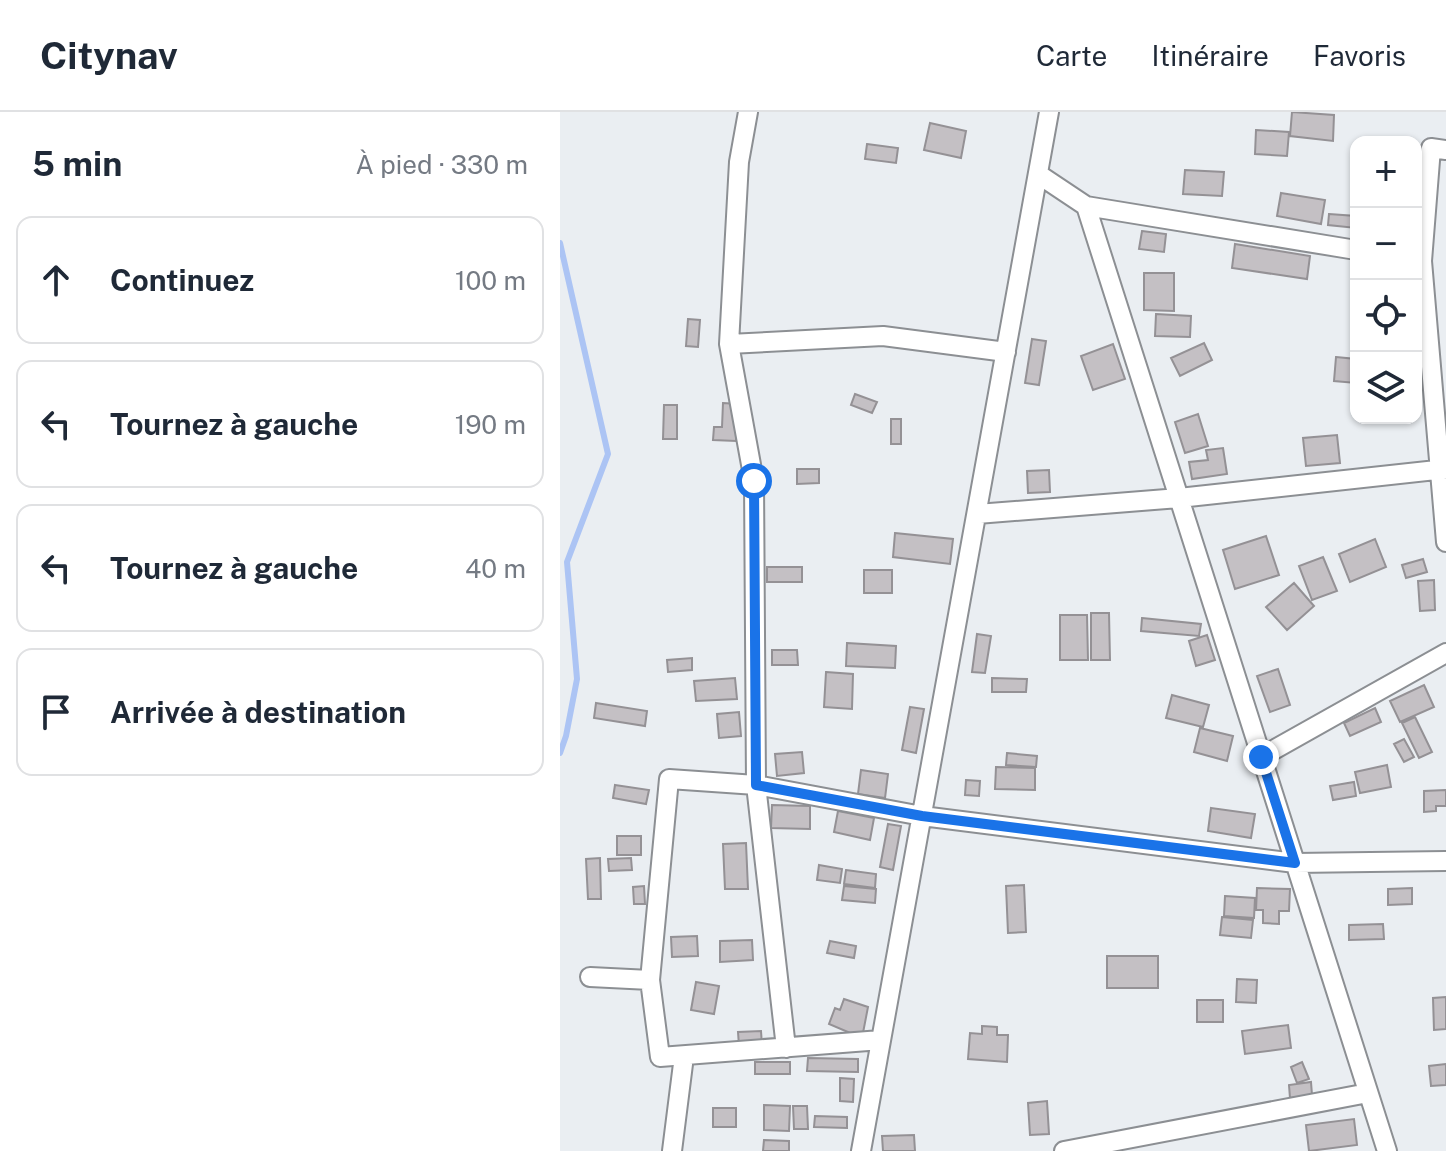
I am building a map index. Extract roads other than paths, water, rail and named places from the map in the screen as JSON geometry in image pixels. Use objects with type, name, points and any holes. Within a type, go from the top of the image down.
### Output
[{"type":"street","points":[[748,112],[739,162],[729,344],[754,481],[756,785],[786,1048]]},
{"type":"street","points":[[861,1151],[1049,112]]},
{"type":"street","points":[[1422,233],[1431,148],[1446,150]]},
{"type":"street","points":[[1038,174],[1086,206],[1350,249]]},
{"type":"street","points":[[1086,206],[1387,1151]]},
{"type":"street","points":[[1421,280],[1443,470],[1446,542]]},
{"type":"street","points":[[729,344],[883,336],[1006,352]]},
{"type":"street","points":[[977,514],[1179,498],[1443,470]]},
{"type":"street","points":[[1261,757],[1446,653]]},
{"type":"street","points":[[881,1040],[660,1057],[650,980],[669,779],[756,785],[922,816],[1295,863],[1446,861]]},
{"type":"street","points":[[590,977],[650,980]]},
{"type":"street","points":[[672,1151],[684,1056]]},
{"type":"street","points":[[1064,1151],[1368,1093]]},
{"type":"waterway","points":[[560,243],[608,454],[567,562],[577,679],[560,753]]}]
